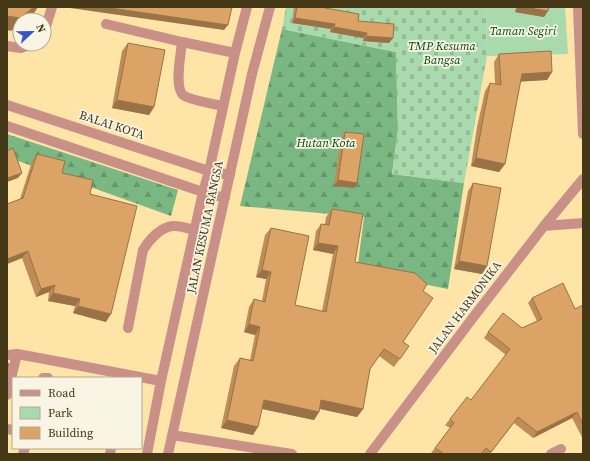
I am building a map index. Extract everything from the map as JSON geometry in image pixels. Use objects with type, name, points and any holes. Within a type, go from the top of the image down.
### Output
[{"type":"street","name":"JALAN KESUMA BANGSA","points":[[147,454],[161,381],[203,192],[247,7]]},
{"type":"street","name":"JALAN KESUMA BANGSA","points":[[168,454],[252,74],[270,7]]},
{"type":"street","points":[[578,7],[582,56],[583,134]]},
{"type":"street","points":[[106,24],[235,53]]},
{"type":"street","points":[[182,42],[178,74],[179,86],[183,95],[223,106]]},
{"type":"street","name":"BALAI KOTA","points":[[7,105],[209,170],[230,175]]},
{"type":"street","points":[[7,126],[203,192],[225,198]]},
{"type":"street","name":"JALAN HARMONIKA","points":[[370,454],[475,315],[583,178]]},
{"type":"street","points":[[544,226],[583,223]]},
{"type":"street","points":[[128,328],[143,250],[148,242],[153,236],[169,227],[175,226],[195,230]]},
{"type":"street","points":[[7,395],[12,355],[103,375],[122,377]]},
{"type":"street","points":[[142,379],[161,381]]},
{"type":"street","points":[[172,435],[292,454]]},
{"type":"street","points":[[551,454],[561,449]]},
{"type":"green space","name":"TMP Kesuma Bangsa","points":[[286,7],[486,7],[487,56],[464,183],[392,174],[398,130],[396,52],[282,29]]},
{"type":"green space","name":"Taman Segiri","points":[[486,7],[565,7],[568,54],[487,56]]},
{"type":"green space","name":"Hutan Kota","points":[[282,29],[396,52],[398,130],[392,174],[464,183],[448,289],[357,271],[364,217],[240,206]]},
{"type":"green space","points":[[7,134],[178,190],[171,216],[7,157]]},
{"type":"building","points":[[7,7],[34,7],[28,12],[12,12],[12,17],[7,16]]},
{"type":"building","points":[[104,7],[232,7],[228,25]]},
{"type":"building","points":[[297,7],[325,7],[359,14],[358,21],[394,24],[393,38],[366,36],[367,33],[334,27],[335,24],[295,18]]},
{"type":"building","points":[[523,7],[549,7],[548,11]]},
{"type":"building","points":[[128,43],[165,50],[154,107],[117,100]]},
{"type":"building","points":[[551,51],[552,72],[522,74],[505,164],[476,158],[490,83],[501,85],[499,54]]},
{"type":"building","points":[[345,132],[364,134],[357,183],[338,180]]},
{"type":"building","points":[[13,148],[22,173],[7,178],[7,151]]},
{"type":"building","points":[[37,154],[65,161],[62,173],[93,180],[90,194],[137,206],[111,314],[78,306],[80,299],[53,293],[55,285],[41,289],[28,251],[7,259],[7,204],[23,198]]},
{"type":"building","points":[[473,183],[501,188],[487,266],[459,261]]},
{"type":"building","points":[[332,209],[363,214],[355,262],[415,273],[427,284],[423,291],[433,298],[403,342],[409,346],[400,359],[384,349],[370,369],[363,409],[321,400],[319,412],[264,400],[258,427],[227,420],[240,358],[253,361],[260,327],[249,324],[254,299],[265,302],[271,272],[262,270],[271,228],[309,236],[295,305],[326,312],[338,246],[318,243],[321,224],[329,225]]},
{"type":"building","points":[[563,283],[575,309],[583,305],[583,425],[577,412],[537,432],[518,417],[491,452],[486,448],[481,454],[444,454],[435,448],[454,423],[450,419],[467,397],[471,400],[510,349],[488,332],[503,313],[522,328],[542,319],[532,298]]}]
